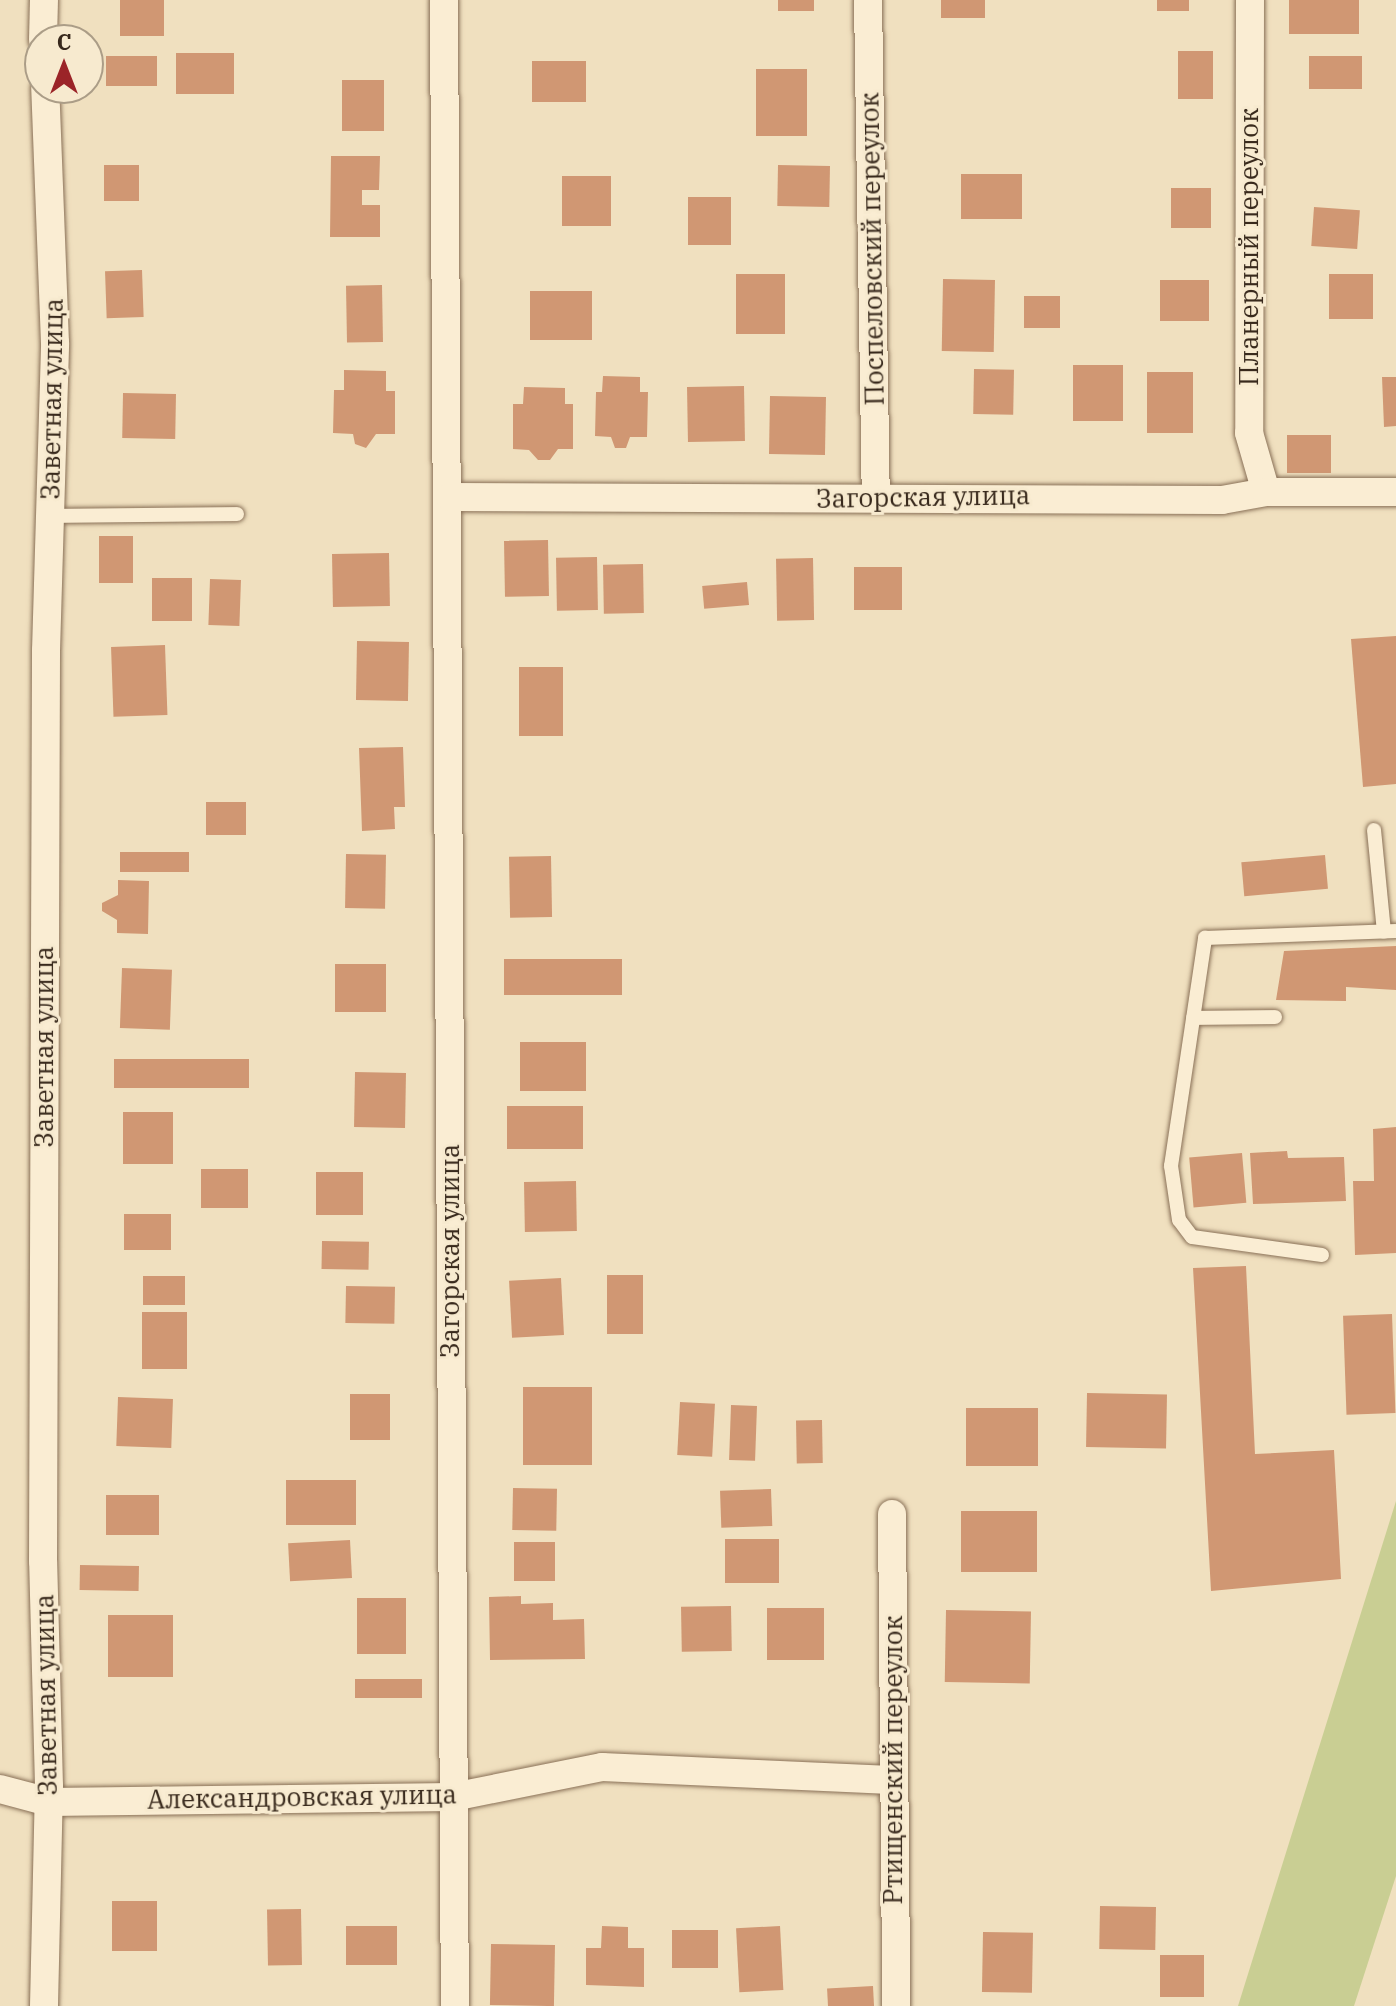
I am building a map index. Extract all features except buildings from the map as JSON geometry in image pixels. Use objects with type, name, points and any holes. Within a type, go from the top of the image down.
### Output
[{"type":"street","points":[[43,24],[44,0]]},
{"type":"street","name":"Загорская улица","points":[[444,0],[450,497],[455,2006]]},
{"type":"street","name":"Поспеловский переулок","points":[[868,0],[876,499]]},
{"type":"street","name":"Планерный переулок","points":[[1250,0],[1249,433],[1266,492]]},
{"type":"street","name":"Заветная улица","points":[[44,2006],[49,1802],[43,1091],[55,343],[46,104]]},
{"type":"street","name":"Загорская улица","points":[[450,497],[876,499],[1026,495],[1222,500],[1266,492],[1396,492]]},
{"type":"street","name":"Ртищенский переулок","points":[[892,1514],[891,1780],[896,2006]]},
{"type":"street","name":"Александровская улица","points":[[0,1789],[49,1802],[453,1797],[602,1767],[891,1780]]},
{"type":"lane","points":[[50,516],[237,514]]},
{"type":"lane","points":[[1322,1255],[1192,1237],[1179,1220],[1171,1166],[1205,938],[1390,931],[1374,830]]},
{"type":"lane","points":[[1193,1018],[1275,1017]]},
{"type":"green space","points":[[1396,1501],[1396,1876],[1354,2006],[1238,2006]]}]
